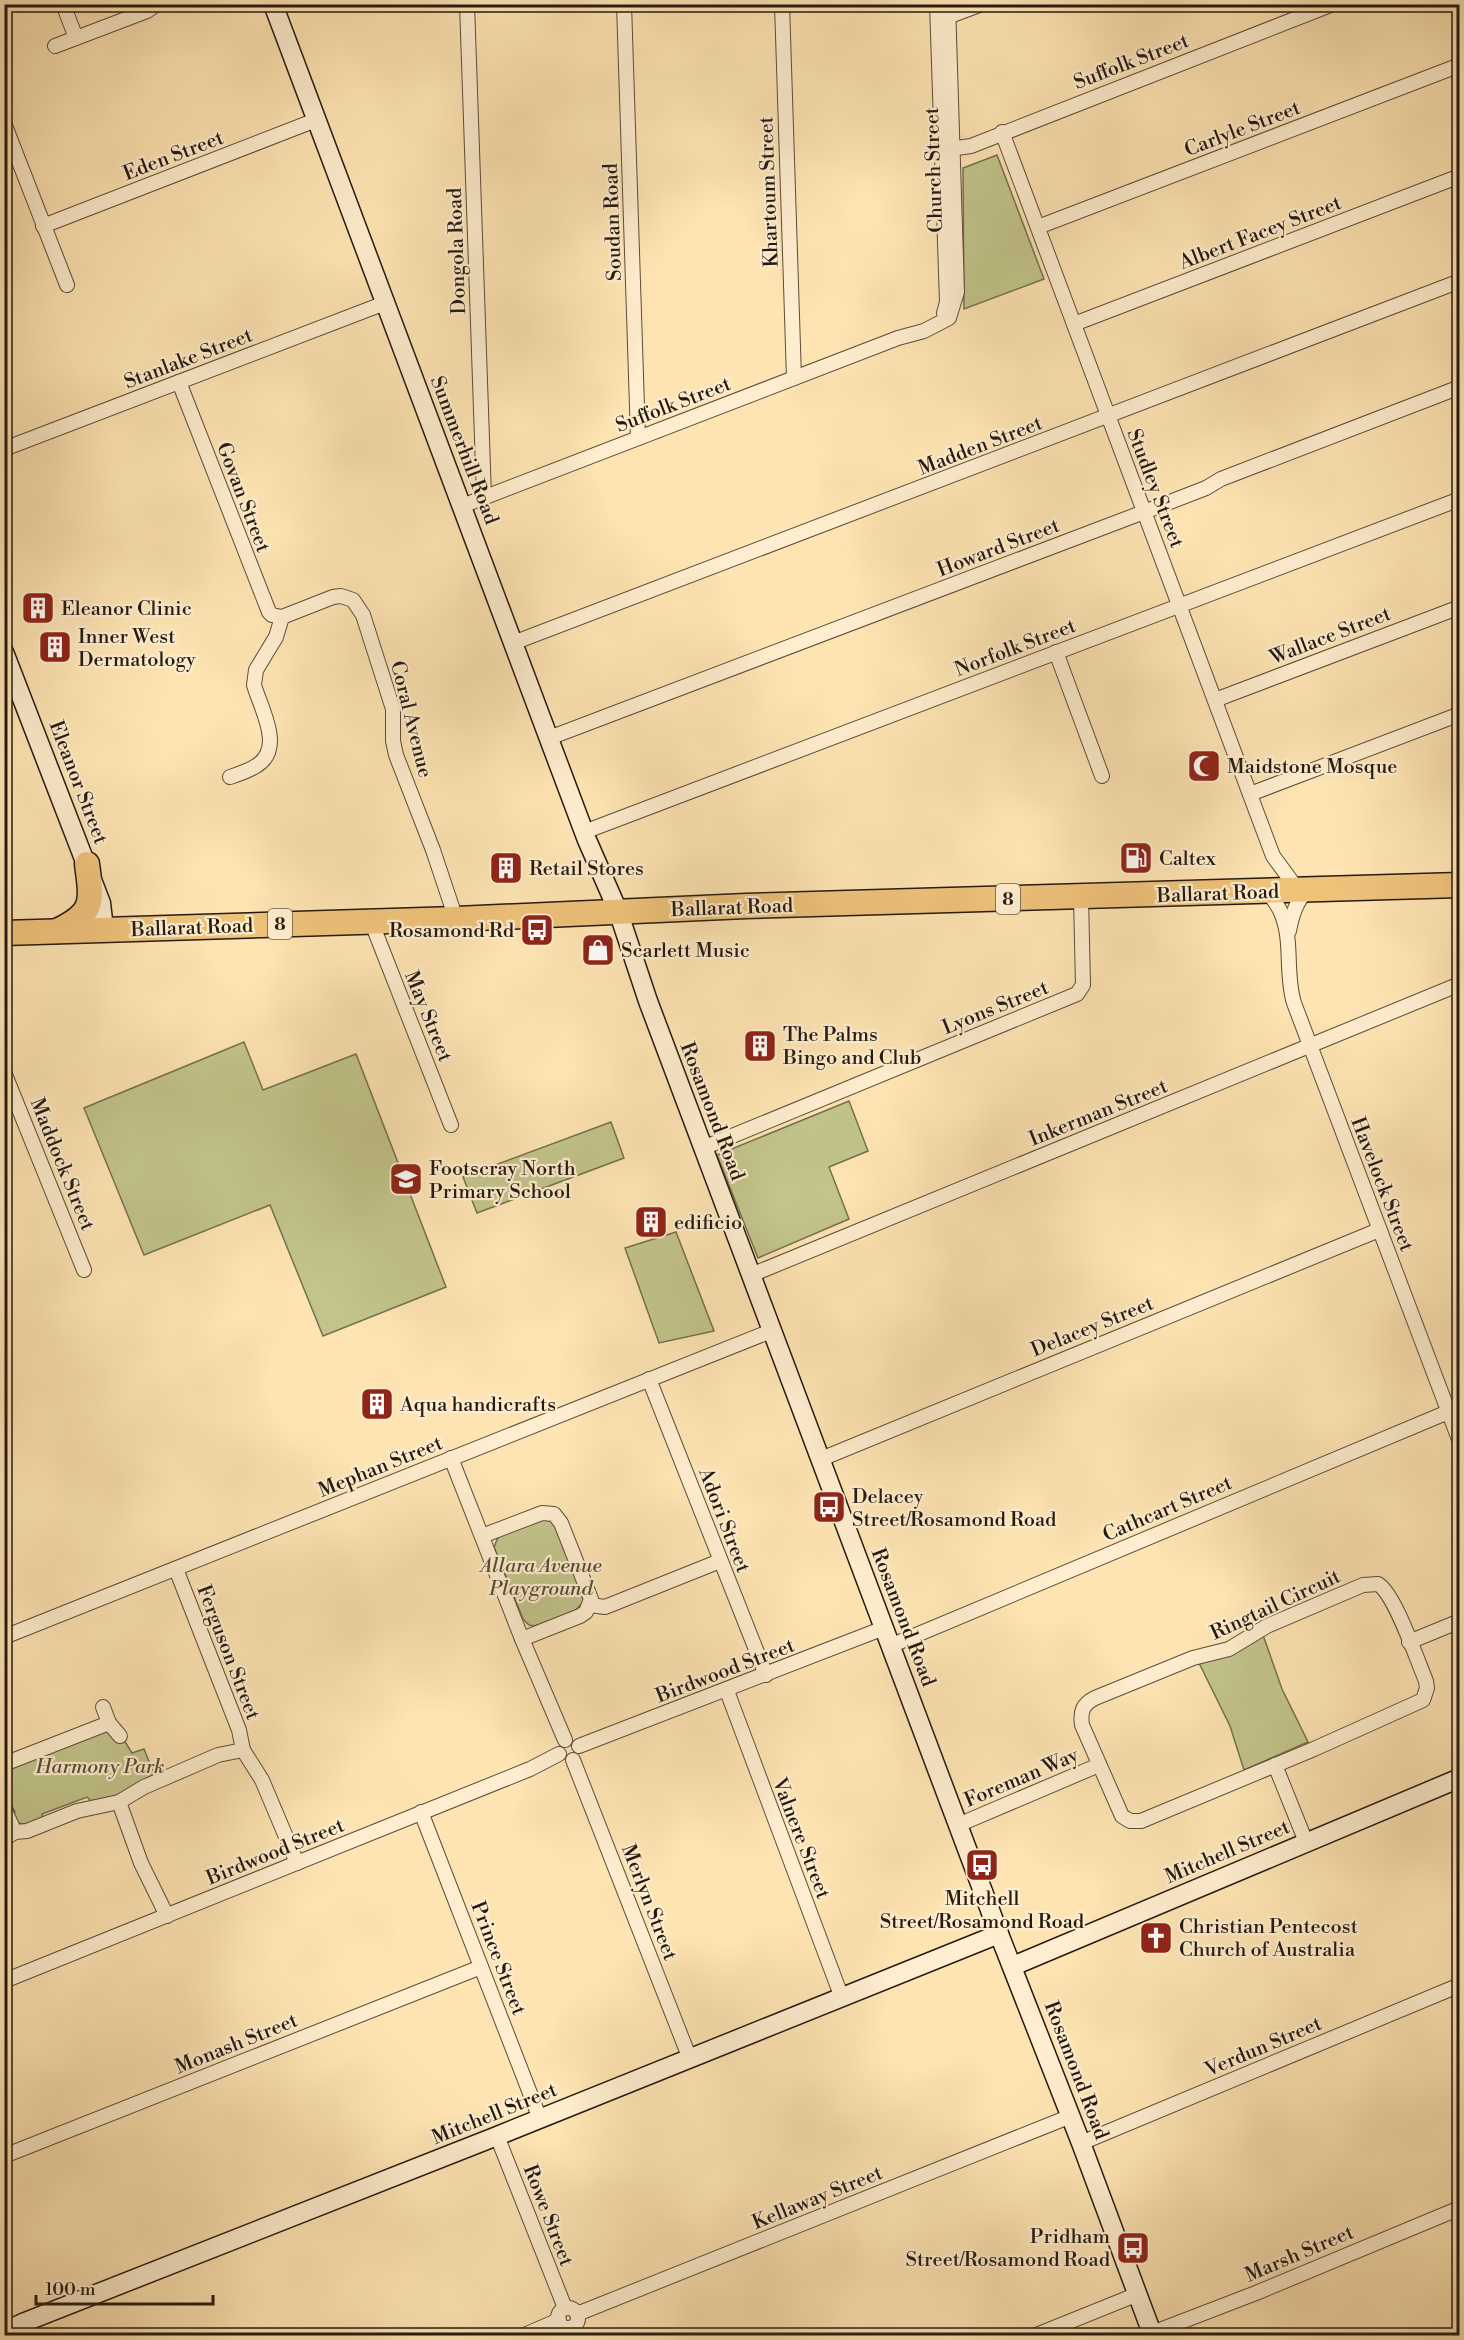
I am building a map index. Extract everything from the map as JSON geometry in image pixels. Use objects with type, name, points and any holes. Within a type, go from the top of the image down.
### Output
[{"type":"highway","points":[[57,931],[83,916],[88,907],[87,864]]},
{"type":"highway","name":"Ballarat Road","points":[[4,933],[1460,885]]},
{"type":"street","points":[[63,4],[76,38]]},
{"type":"street","points":[[55,46],[147,11],[157,4]]},
{"type":"street","name":"Summerhill Road","points":[[273,4],[584,832],[618,911]]},
{"type":"street","name":"Dongola Road","points":[[467,4],[484,497]]},
{"type":"street","name":"Soudan Road","points":[[624,4],[638,438]]},
{"type":"street","name":"Khartoum Street","points":[[782,4],[794,378]]},
{"type":"street","name":"Church Street","points":[[936,323],[942,315],[946,302],[947,150],[944,14],[937,4]]},
{"type":"street","points":[[944,14],[982,4]]},
{"type":"street","name":"Suffolk Street","points":[[947,150],[971,146],[1333,4]]},
{"type":"street","name":"Carlyle Street","points":[[1038,227],[1460,65]]},
{"type":"street","name":"Eden Street","points":[[44,226],[316,120]]},
{"type":"street","points":[[4,123],[67,285]]},
{"type":"street","name":"Studley Street","points":[[1002,132],[1274,856],[1303,890]]},
{"type":"street","name":"Albert Facey Street","points":[[1074,324],[1460,176]]},
{"type":"street","name":"Madden Street","points":[[513,643],[1460,281]]},
{"type":"street","name":"Stanlake Street","points":[[4,449],[385,303]]},
{"type":"street","name":"Suffolk Street","points":[[462,506],[936,323]]},
{"type":"street","name":"Govan Street","points":[[179,382],[264,603],[272,615],[282,617]]},
{"type":"street","name":"Howard Street","points":[[549,738],[1144,512],[1206,488],[1221,479],[1460,387]]},
{"type":"street","name":"Norfolk Street","points":[[584,832],[1460,499]]},
{"type":"street","name":"Coral Avenue","points":[[282,617],[333,597],[347,597],[358,606],[363,615],[393,709],[393,741],[396,755],[437,859],[456,919]]},
{"type":"street","name":"Wallace Street","points":[[1215,700],[1460,607]]},
{"type":"street","points":[[230,777],[258,765],[269,752],[270,737],[254,685],[254,676],[276,637],[282,617]]},
{"type":"street","name":"Eleanor Street","points":[[4,652],[87,864],[103,910],[104,929]]},
{"type":"street","points":[[1056,652],[1102,776]]},
{"type":"street","points":[[1250,794],[1460,714]]},
{"type":"street","name":"Studley Street","points":[[1269,891],[1274,874],[1274,856]]},
{"type":"street","name":"Havelock Street","points":[[1303,890],[1293,912],[1288,936],[1290,992],[1379,1230],[1454,1410],[1460,1442]]},
{"type":"street","name":"Havelock Street","points":[[1269,891],[1279,908],[1288,936]]},
{"type":"street","name":"Lyons Street","points":[[703,1148],[1077,994],[1083,984],[1081,897]]},
{"type":"street","name":"Rosamond Road","points":[[618,911],[648,1001],[771,1331],[999,1934],[1082,2142],[1153,2334]]},
{"type":"street","name":"May Street","points":[[371,921],[452,1125]]},
{"type":"street","name":"Inkerman Street","points":[[751,1275],[1460,984]]},
{"type":"street","name":"Maddock Street","points":[[4,1072],[84,1270]]},
{"type":"street","name":"Delacey Street","points":[[820,1459],[1379,1230]]},
{"type":"street","name":"Mephan Street","points":[[4,1637],[771,1331]]},
{"type":"street","name":"Adori Street","points":[[649,1379],[766,1675]]},
{"type":"street","name":"Cathcart Street","points":[[890,1646],[1454,1410]]},
{"type":"street","points":[[451,1458],[522,1639],[565,1740]]},
{"type":"street","points":[[482,1536],[542,1513],[554,1514],[561,1523],[591,1599],[590,1605],[580,1616],[522,1639]]},
{"type":"street","points":[[590,1605],[605,1607],[720,1561]]},
{"type":"street","name":"Ferguson Street","points":[[176,1569],[239,1730],[243,1750],[262,1780],[297,1863]]},
{"type":"street","name":"Ringtail Circuit","points":[[1378,1584],[1384,1587],[1393,1602],[1409,1642],[1426,1680],[1427,1688],[1423,1700],[1135,1821],[1125,1819],[1118,1811],[1082,1725],[1080,1716],[1082,1709],[1090,1701],[1193,1658],[1229,1649],[1267,1626],[1363,1585],[1378,1584]]},
{"type":"street","points":[[1409,1642],[1460,1621]]},
{"type":"street","name":"Birdwood Street","points":[[576,1753],[884,1628]]},
{"type":"street","name":"Valnere Street","points":[[727,1691],[842,1998]]},
{"type":"street","points":[[103,1707],[109,1723],[120,1736]]},
{"type":"street","points":[[4,1764],[109,1723]]},
{"type":"street","points":[[565,1740],[572,1740],[576,1753],[567,1760],[559,1754],[560,1744],[565,1740]]},
{"type":"street","points":[[4,1809],[10,1835],[27,1831],[77,1811],[120,1802],[144,1786],[195,1764],[218,1755],[243,1750]]},
{"type":"street","name":"Merlyn Street","points":[[576,1753],[690,2059]]},
{"type":"street","name":"Birdwood Street","points":[[4,1981],[530,1769],[559,1754]]},
{"type":"street","points":[[1275,1764],[1306,1842]]},
{"type":"street","name":"Foreman Way","points":[[958,1826],[1099,1765]]},
{"type":"street","name":"Mitchell Street","points":[[1013,1966],[1460,1778]]},
{"type":"street","points":[[120,1802],[141,1863],[167,1916]]},
{"type":"street","name":"Prince Street","points":[[421,1812],[540,2119]]},
{"type":"street","name":"Mitchell Street","points":[[4,2332],[999,1934]]},
{"type":"street","name":"Monash Street","points":[[4,2156],[481,1967]]},
{"type":"street","name":"Verdun Street","points":[[1082,2142],[1460,1985]]},
{"type":"street","name":"Kellaway Street","points":[[522,2336],[570,2321],[1071,2116]]},
{"type":"street","name":"Rowe Street","points":[[497,2136],[570,2321]]},
{"type":"street","name":"Marsh Street","points":[[1153,2334],[1460,2208]]},
{"type":"street","points":[[1034,2336],[1138,2294]]},
{"type":"green space","points":[[997,155],[1044,279],[964,309],[963,168]]},
{"type":"green space","points":[[244,1042],[263,1090],[356,1054],[446,1287],[323,1336],[270,1205],[144,1255],[84,1108]]},
{"type":"green space","points":[[849,1101],[868,1151],[829,1167],[849,1219],[758,1258],[717,1155]]},
{"type":"green space","points":[[611,1122],[624,1158],[477,1213],[463,1177]]},
{"type":"green space","points":[[676,1232],[714,1331],[659,1343],[625,1248]]},
{"type":"green space","name":"Allara Avenue Playground","points":[[541,1517],[554,1523],[584,1601],[575,1611],[535,1626],[529,1625],[523,1619],[494,1547],[499,1535]]},
{"type":"green space","points":[[1263,1635],[1282,1689],[1308,1742],[1244,1770],[1230,1726],[1198,1661]]},
{"type":"green space","name":"Harmony Park","points":[[108,1729],[124,1740],[132,1753],[144,1749],[154,1774],[115,1797],[91,1801],[87,1797],[42,1814],[43,1820],[29,1825],[17,1823],[12,1815],[15,1812],[5,1792],[5,1771]]},
{"type":"tram line","points":[[4,2329],[7,2336]]},
{"type":"place","name":"Eleanor Clinic","points":[[38,608]]},
{"type":"place","name":"Inner West Dermatology","points":[[55,647]]},
{"type":"place","name":"Maidstone Mosque","points":[[1204,766]]},
{"type":"place","name":"Caltex","points":[[1136,858]]},
{"type":"place","name":"Retail Stores","points":[[506,868]]},
{"type":"place","name":"Rosamond Rd","points":[[537,930]]},
{"type":"place","name":"Scarlett Music","points":[[598,950]]},
{"type":"place","name":"The Palms Bingo and Club","points":[[760,1046]]},
{"type":"place","name":"Footscray North Primary School","points":[[406,1179]]},
{"type":"place","name":"edificio","points":[[651,1222]]},
{"type":"place","name":"Aqua handicrafts","points":[[377,1404]]},
{"type":"place","name":"Delacey Street/Rosamond Road","points":[[829,1507]]},
{"type":"place","name":"Mitchell Street/Rosamond Road","points":[[982,1865]]},
{"type":"place","name":"Christian Pentecost Church of Australia","points":[[1156,1938]]},
{"type":"place","name":"Pridham Street/Rosamond Road","points":[[1133,2248]]}]
